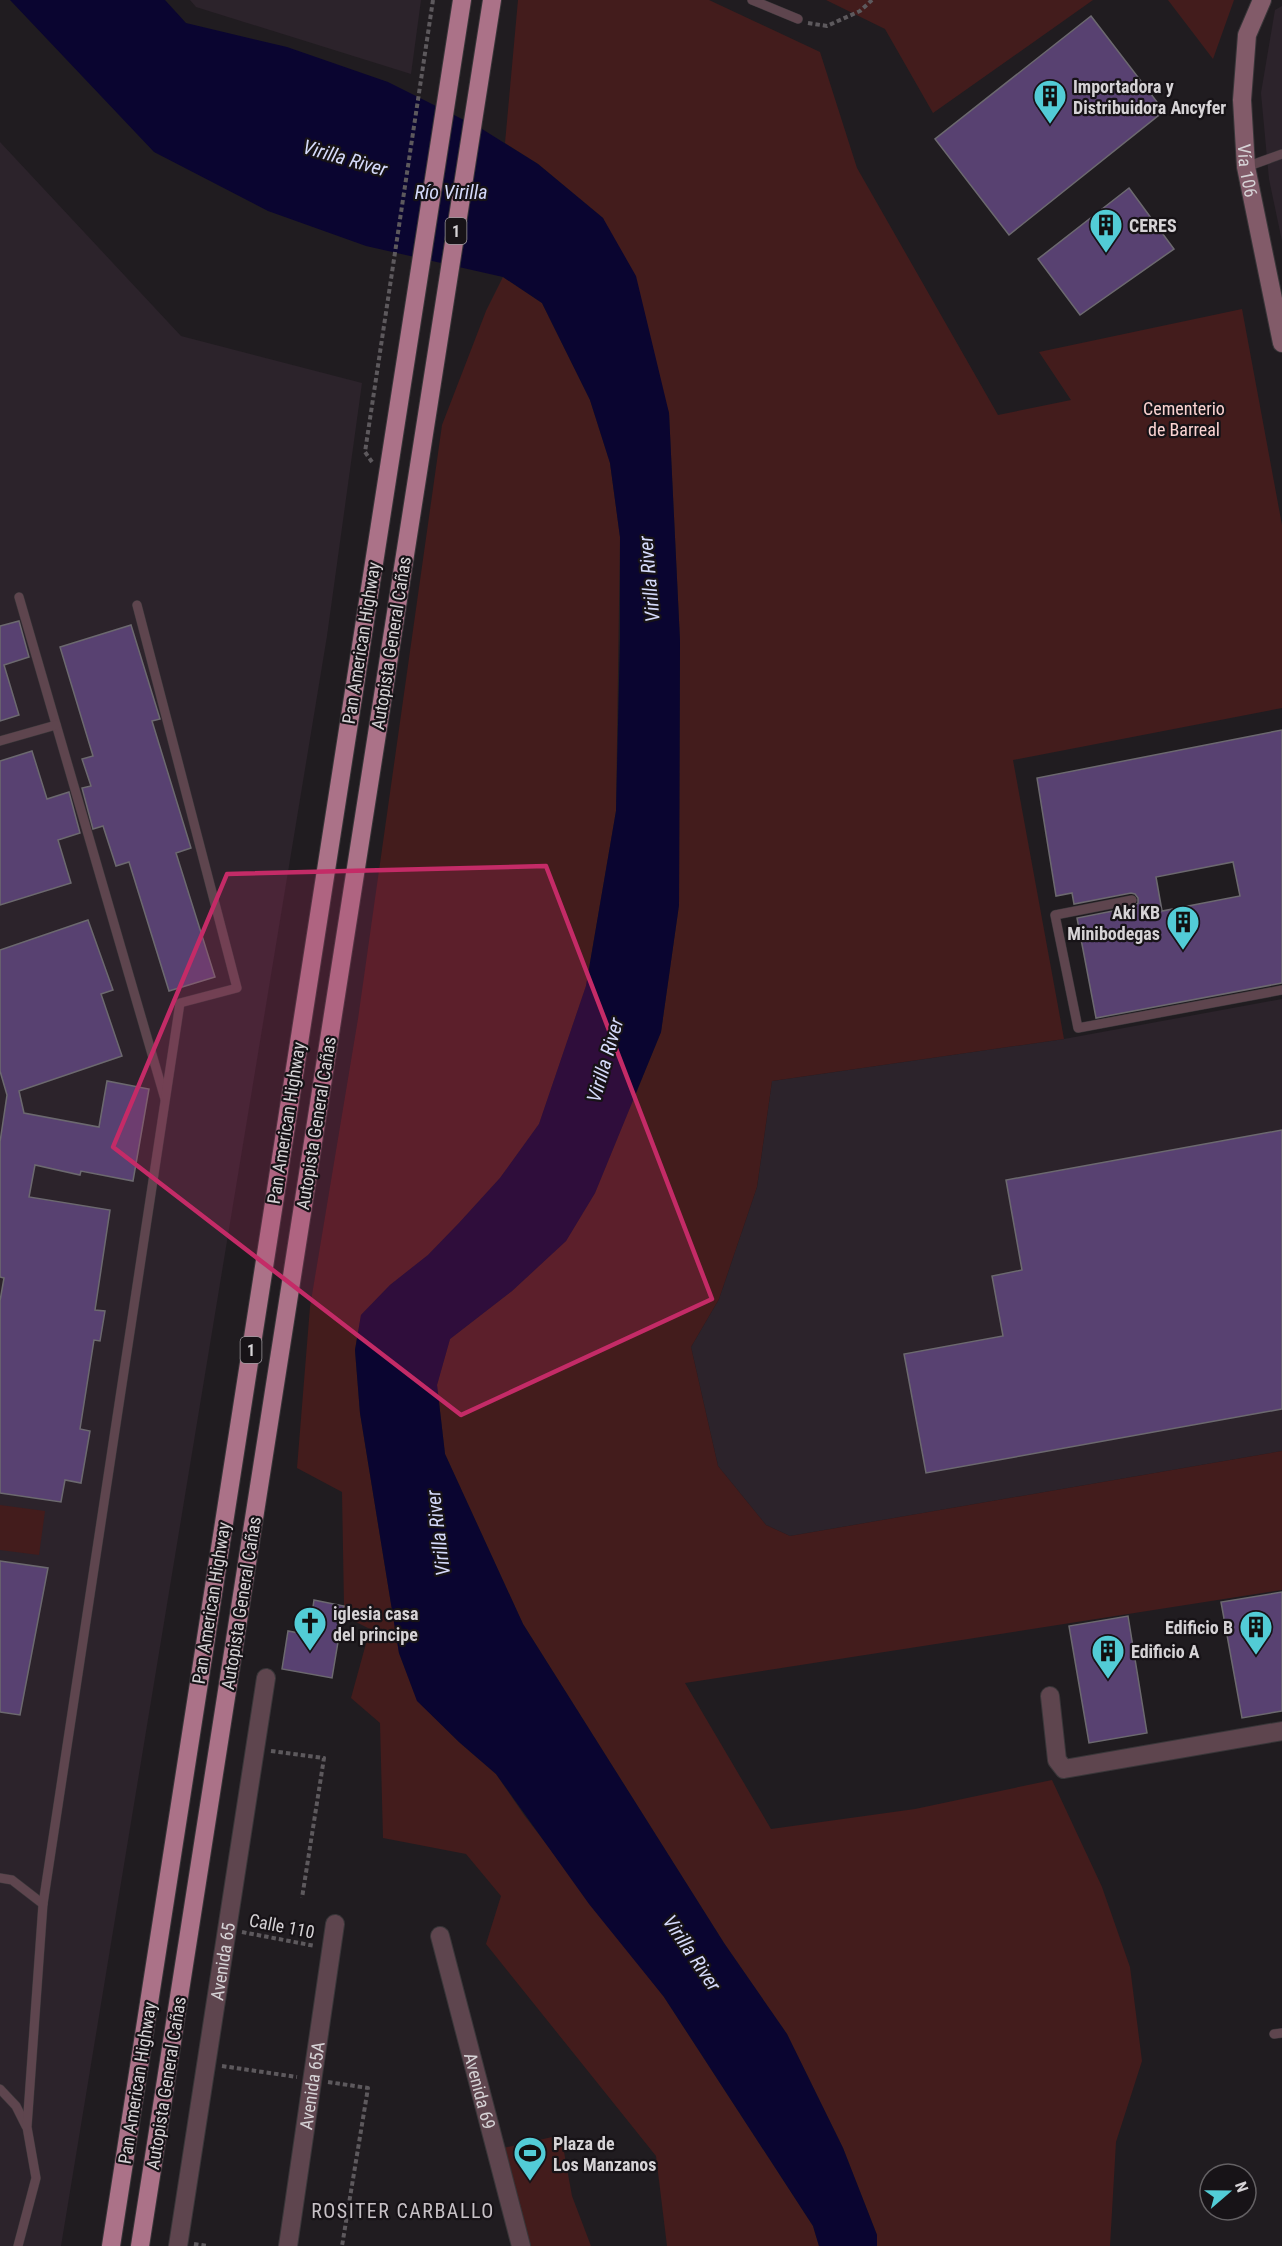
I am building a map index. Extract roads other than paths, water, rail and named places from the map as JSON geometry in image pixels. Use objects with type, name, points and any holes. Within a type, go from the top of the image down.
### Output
[{"type":"highway","name":"Pan American Highway","points":[[111,2246],[462,0]]},
{"type":"highway","name":"Autopista General Cañas","points":[[140,2246],[492,2]]},
{"type":"main road","name":"Vía 106","points":[[1262,0],[1246,35],[1242,100],[1246,167],[1282,342]]},
{"type":"street","name":"Avenida 65","points":[[178,2246],[266,1678]]},
{"type":"street","points":[[1050,1696],[1057,1760],[1064,1770],[1282,1731]]},
{"type":"street","name":"Avenida 65A","points":[[288,2246],[336,1924]]},
{"type":"street","name":"Avenida 69","points":[[440,1936],[521,2246]]},
{"type":"lane","points":[[752,0],[798,19]]},
{"type":"lane","points":[[1246,167],[1282,154]]},
{"type":"lane","points":[[19,597],[166,1104]]},
{"type":"lane","points":[[18,2246],[36,2178],[27,2127],[43,1904],[180,1003],[237,988],[137,605]]},
{"type":"lane","points":[[0,741],[56,725]]},
{"type":"lane","points":[[1132,900],[1055,915],[1078,1028],[1282,990]]},
{"type":"lane","points":[[0,1878],[12,1880],[43,1904]]},
{"type":"lane","points":[[0,2090],[16,2106],[27,2127]]},
{"type":"water","name":"Río Virilla","points":[[10,0],[165,0],[186,23],[287,47],[388,82],[482,129],[538,164],[603,218],[636,276],[669,413],[680,641],[679,905],[661,1032],[595,1193],[566,1241],[512,1291],[450,1339],[437,1385],[445,1454],[523,1624],[724,1943],[787,2034],[843,2148],[877,2235],[877,2246],[819,2246],[813,2226],[664,1997],[589,1904],[496,1774],[417,1701],[399,1653],[360,1413],[355,1350],[361,1315],[390,1285],[428,1255],[459,1223],[500,1178],[539,1124],[586,986],[616,811],[620,639],[620,537],[610,463],[590,400],[542,303],[503,277],[366,246],[268,211],[154,152]]},
{"type":"place","name":"Importadora y Distribuidora Ancyfer","points":[[1050,125]]},
{"type":"place","name":"CERES","points":[[1106,254]]},
{"type":"place","name":"Aki KB Minibodegas","points":[[1183,951]]},
{"type":"place","name":"iglesia casa del principe","points":[[310,1652]]},
{"type":"place","name":"Edificio B","points":[[1256,1656]]},
{"type":"place","name":"Edificio A","points":[[1108,1680]]},
{"type":"place","name":"Plaza de Los Manzanos","points":[[530,2182]]},
{"type":"district","name":"ROSITER CARBALLO","points":[[403,2211]]},
{"type":"water label","name":"Virilla River","points":[[345,158]]},
{"type":"water label","name":"Virilla River","points":[[649,579]]},
{"type":"water label","name":"Virilla River","points":[[605,1060]]},
{"type":"water label","name":"Virilla River","points":[[438,1533]]},
{"type":"water label","name":"Virilla River","points":[[692,1953]]},
{"type":"park label","name":"Cementerio de Barreal","points":[[1184,418]]}]
